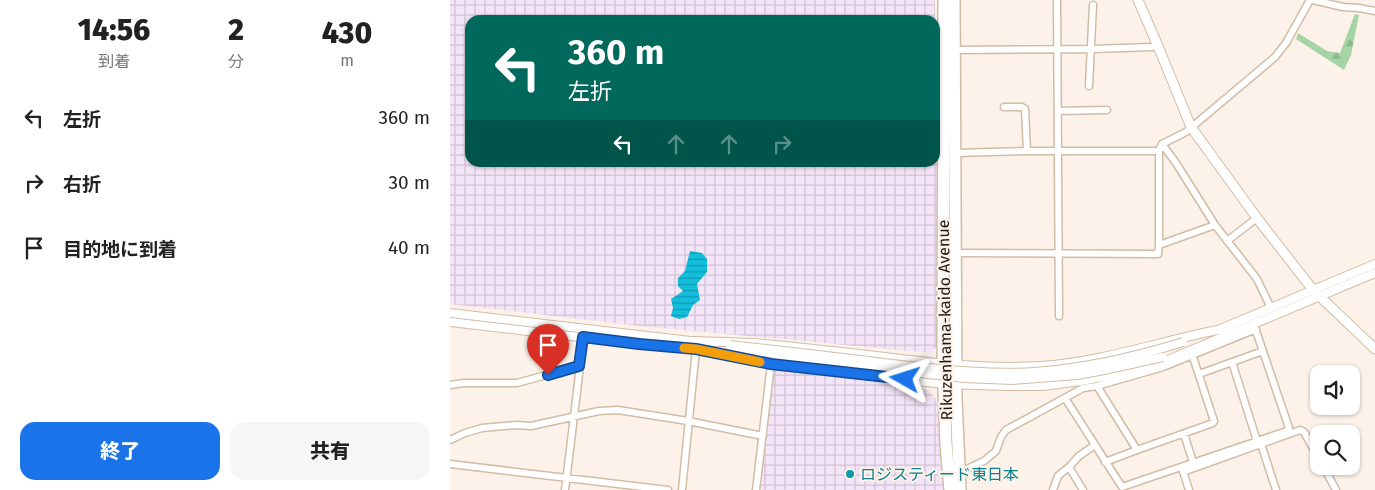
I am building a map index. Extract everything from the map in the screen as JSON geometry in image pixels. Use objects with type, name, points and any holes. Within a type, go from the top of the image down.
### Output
[{"type":"highway","name":"Rikuzenhama-kaido Avenue","points":[[944,0],[943,364],[950,384],[960,490]]},
{"type":"highway","name":"Rikuzenhama-kaido Avenue","points":[[950,490],[946,444],[950,384],[955,364],[954,0]]},
{"type":"main road","points":[[1138,0],[1191,128],[1313,290],[1375,349]]},
{"type":"street","points":[[1057,0],[1059,316]]},
{"type":"street","points":[[955,153],[1160,148],[1186,132],[1275,57],[1286,43],[1312,0],[1343,7],[1375,11]]},
{"type":"street","points":[[1089,86],[1093,5]]},
{"type":"street","points":[[955,50],[1092,49],[1158,46]]},
{"type":"street","points":[[1004,107],[1022,107],[1025,110],[1027,151]]},
{"type":"street","points":[[1058,111],[1107,110]]},
{"type":"street","points":[[1160,148],[1176,163],[1215,225],[1257,280],[1271,308]]},
{"type":"street","points":[[954,253],[1158,254],[1160,148]]},
{"type":"street","points":[[1227,241],[1257,218]]},
{"type":"street","points":[[1158,245],[1215,225]]},
{"type":"street","points":[[730,349],[964,372],[1035,372],[1083,366],[1144,354],[1202,337],[1375,264]]},
{"type":"street","points":[[696,345],[771,364],[950,384],[1043,386],[1127,372],[1163,362],[1255,327],[1375,274]]},
{"type":"street","points":[[450,313],[585,327],[696,345],[964,378],[1012,380],[1076,374],[1191,352]]},
{"type":"street","points":[[450,322],[639,344],[753,343],[943,364],[993,366],[1039,366],[1104,358],[1191,335],[1222,329]]},
{"type":"street","points":[[565,490],[585,327]]},
{"type":"street","points":[[1066,398],[1122,487],[1183,469],[1259,442],[1289,428],[1255,327]]},
{"type":"street","points":[[682,490],[696,345]]},
{"type":"street","points":[[1199,374],[1263,351]]},
{"type":"street","points":[[1105,462],[1213,424],[1214,421],[1191,352]]},
{"type":"street","points":[[958,468],[967,469],[984,461],[996,451],[1001,437],[1006,430],[1083,388],[1097,386],[1163,367],[1191,352]]},
{"type":"street","points":[[1232,362],[1276,490]]},
{"type":"street","points":[[756,490],[771,364]]},
{"type":"street","points":[[450,386],[464,383],[517,384],[579,366]]},
{"type":"street","points":[[1097,386],[1137,450]]},
{"type":"street","points":[[450,440],[482,428],[517,425],[531,426],[599,411],[618,410],[688,421],[763,436]]},
{"type":"street","points":[[1183,469],[1193,462],[1300,430],[1304,432],[1310,443]]},
{"type":"street","points":[[1184,434],[1193,462]]},
{"type":"street","points":[[1053,490],[1058,476],[1079,456],[1095,446]]},
{"type":"street","points":[[450,464],[566,478],[612,487],[668,490]]},
{"type":"street","points":[[1069,467],[1083,490]]},
{"type":"street","points":[[1183,469],[1189,490]]},
{"type":"street","points":[[1328,475],[1336,490]]},
{"type":"shaded area","points":[[450,0],[935,0],[935,15],[465,15],[465,167],[937,167],[939,345],[930,353],[640,326],[450,304]]},
{"type":"shaded area","name":"ロジスティード東日本","points":[[774,368],[906,385],[927,390],[934,396],[938,404],[946,490],[761,490]]},
{"type":"green space","points":[[1355,14],[1359,15],[1351,55],[1344,70],[1296,39],[1298,33],[1327,51],[1340,53]]},
{"type":"water","points":[[690,251],[702,253],[707,259],[707,272],[697,284],[700,300],[693,305],[687,317],[679,319],[671,316],[673,308],[671,299],[683,291],[678,286],[678,278],[685,271]]},
{"type":"slow traffic","points":[[684,348],[760,362]]},
{"type":"place","name":"ロジスティード東日本","points":[[850,474]]},
{"type":"route","points":[[548,375],[579,366],[583,337],[696,349],[771,364],[905,379]]}]
